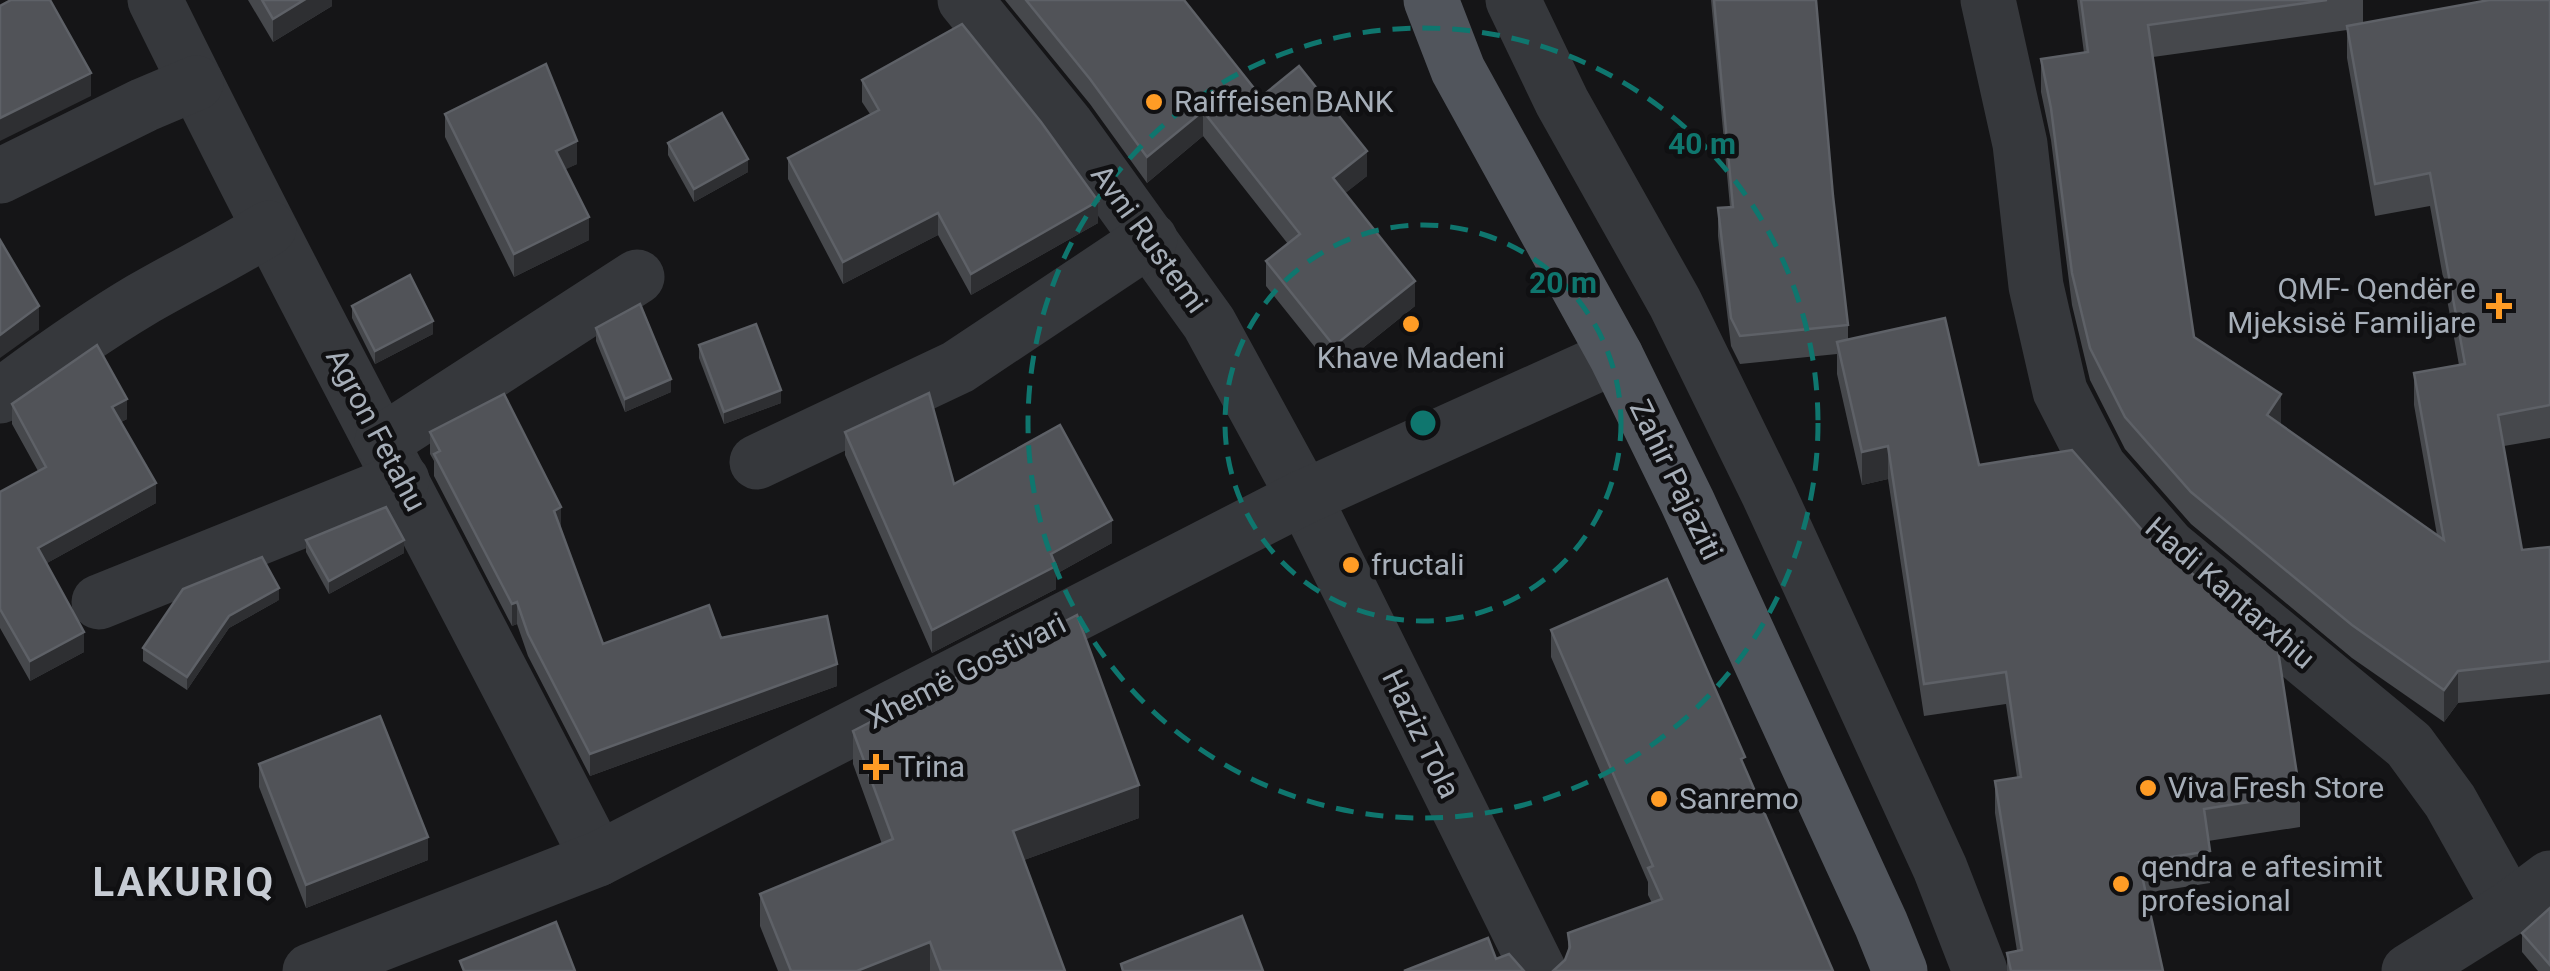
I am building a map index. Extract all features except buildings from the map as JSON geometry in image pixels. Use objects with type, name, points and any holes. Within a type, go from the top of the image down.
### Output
[{"type":"main road","name":"Zahir Pajaziti","points":[[1431,0],[1458,70],[1616,356],[1764,668],[1900,971]]},
{"type":"street","name":"Agron Fetahu","points":[[155,0],[269,228],[598,859]]},
{"type":"street","name":"Avni Rustemi","points":[[964,0],[1066,124],[1208,322],[1304,498]]},
{"type":"street","points":[[1514,0],[1562,102],[1674,303],[1769,495],[1940,868],[1980,971]]},
{"type":"street","name":"Hadi Kantarxhiu","points":[[1988,0],[2020,144],[2036,286],[2060,391],[2100,467],[2169,547],[2409,745],[2450,801],[2530,893]]},
{"type":"street","points":[[0,176],[144,104],[196,83]]},
{"type":"street","points":[[0,396],[142,300],[269,228]]},
{"type":"street","points":[[757,462],[958,367],[1150,239]]},
{"type":"street","points":[[100,602],[392,461],[637,277]]},
{"type":"street","name":"Xhemë Gostivari","points":[[310,971],[598,859],[1304,498],[1616,356]]},
{"type":"street","name":"Haziz Tola","points":[[1304,498],[1539,971]]},
{"type":"street","points":[[2409,971],[2530,893]]},
{"type":"place","name":"Raiffeisen BANK","points":[[1154,102]]},
{"type":"place","name":"QMF- Qendër e Mjeksisë Familjare","points":[[2499,306]]},
{"type":"place","name":"Khave Madeni","points":[[1411,324]]},
{"type":"place","name":"fructali","points":[[1351,565]]},
{"type":"place","name":"Trina","points":[[876,767]]},
{"type":"place","name":"Viva Fresh Store","points":[[2148,788]]},
{"type":"place","name":"Sanremo","points":[[1659,799]]},
{"type":"place","name":"qendra e aftesimit profesional","points":[[2121,884]]},
{"type":"district","name":"LAKURIQ","points":[[184,882]]}]
